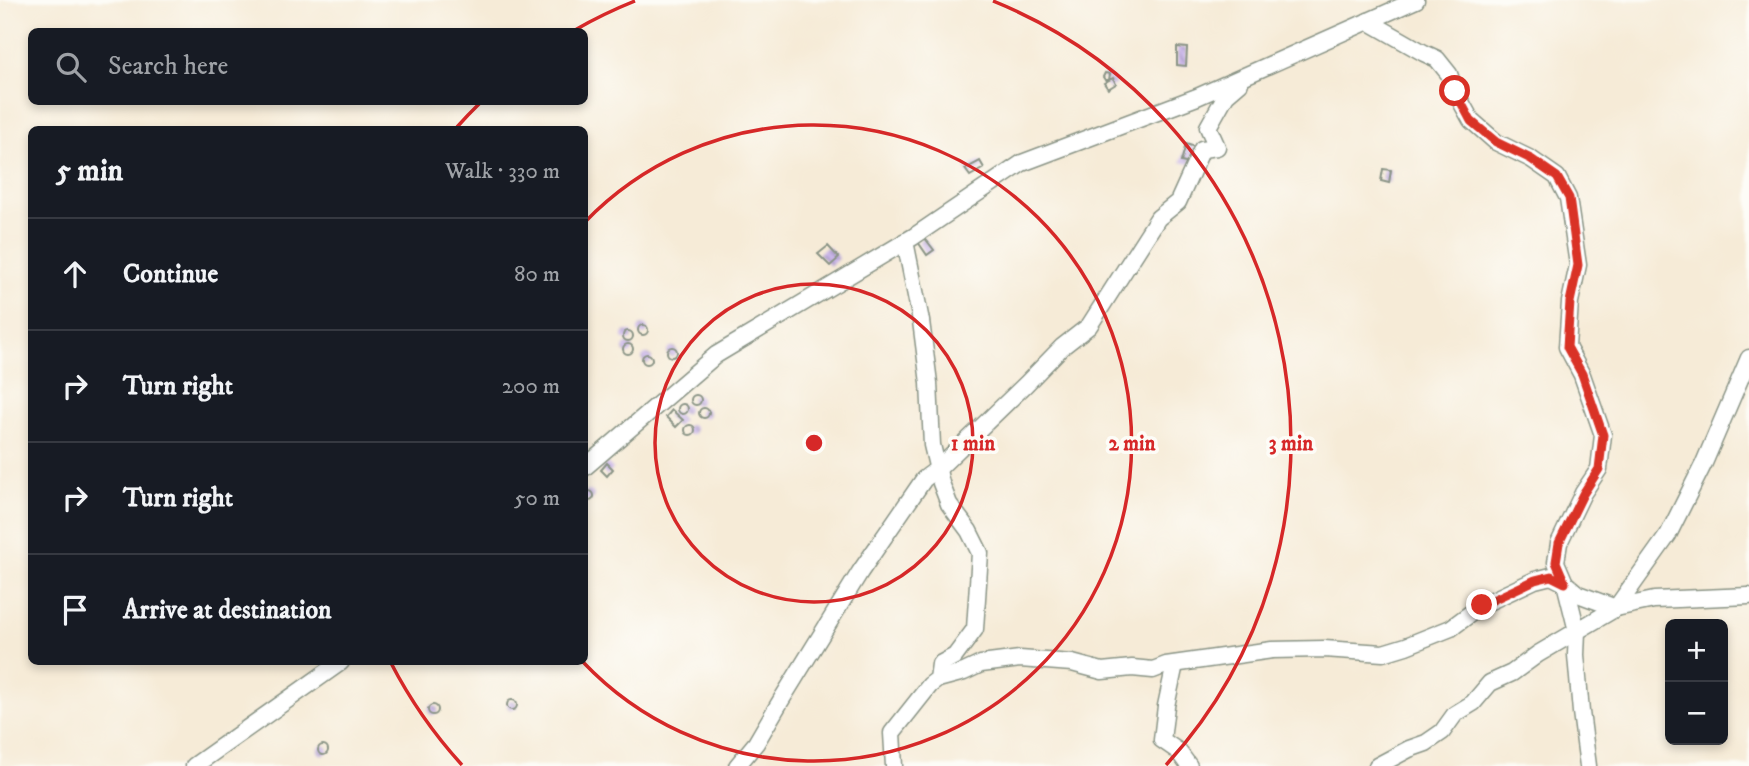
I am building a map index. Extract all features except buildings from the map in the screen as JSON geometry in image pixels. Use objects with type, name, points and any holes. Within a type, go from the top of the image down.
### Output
[{"type":"street","points":[[588,465],[716,355],[905,241],[1022,163],[1197,97],[1416,0]]},
{"type":"street","points":[[1368,21],[1437,59],[1449,75],[1471,121],[1496,142],[1531,159],[1557,177],[1569,198],[1578,265],[1570,302],[1567,347],[1582,374],[1603,435],[1599,469],[1583,494],[1559,543],[1556,562],[1565,583],[1577,631],[1576,655],[1588,766]]},
{"type":"street","points":[[737,766],[757,743],[860,572],[924,479],[1062,347],[1089,326],[1158,218],[1178,202],[1202,149],[1217,147],[1208,127],[1226,95],[1252,73]]},
{"type":"street","points":[[905,241],[929,383],[932,445],[941,483],[949,505],[969,531],[981,553],[975,629],[955,656],[940,664],[938,679]]},
{"type":"street","points":[[1616,608],[1668,535],[1704,463],[1749,358]]},
{"type":"street","points":[[894,766],[892,733],[930,685],[938,679],[981,664],[1020,659],[1072,663],[1102,671],[1132,667],[1153,670],[1166,665],[1272,650],[1324,649],[1383,653],[1451,628],[1482,605],[1535,580],[1551,576],[1578,594],[1616,608]]},
{"type":"street","points":[[1377,766],[1426,743],[1442,732],[1455,715],[1473,703],[1490,683],[1512,673],[1538,654],[1616,608],[1654,600],[1749,596]]},
{"type":"street","points":[[1175,664],[1162,740],[1178,751],[1189,766]]},
{"type":"street","points":[[194,766],[337,665]]},
{"type":"route","points":[[1455,91],[1471,121],[1496,142],[1531,159],[1557,177],[1569,198],[1578,265],[1570,302],[1567,347],[1582,374],[1603,435],[1599,469],[1583,494],[1559,543],[1556,562],[1565,583],[1551,576],[1535,580],[1482,605]]}]
